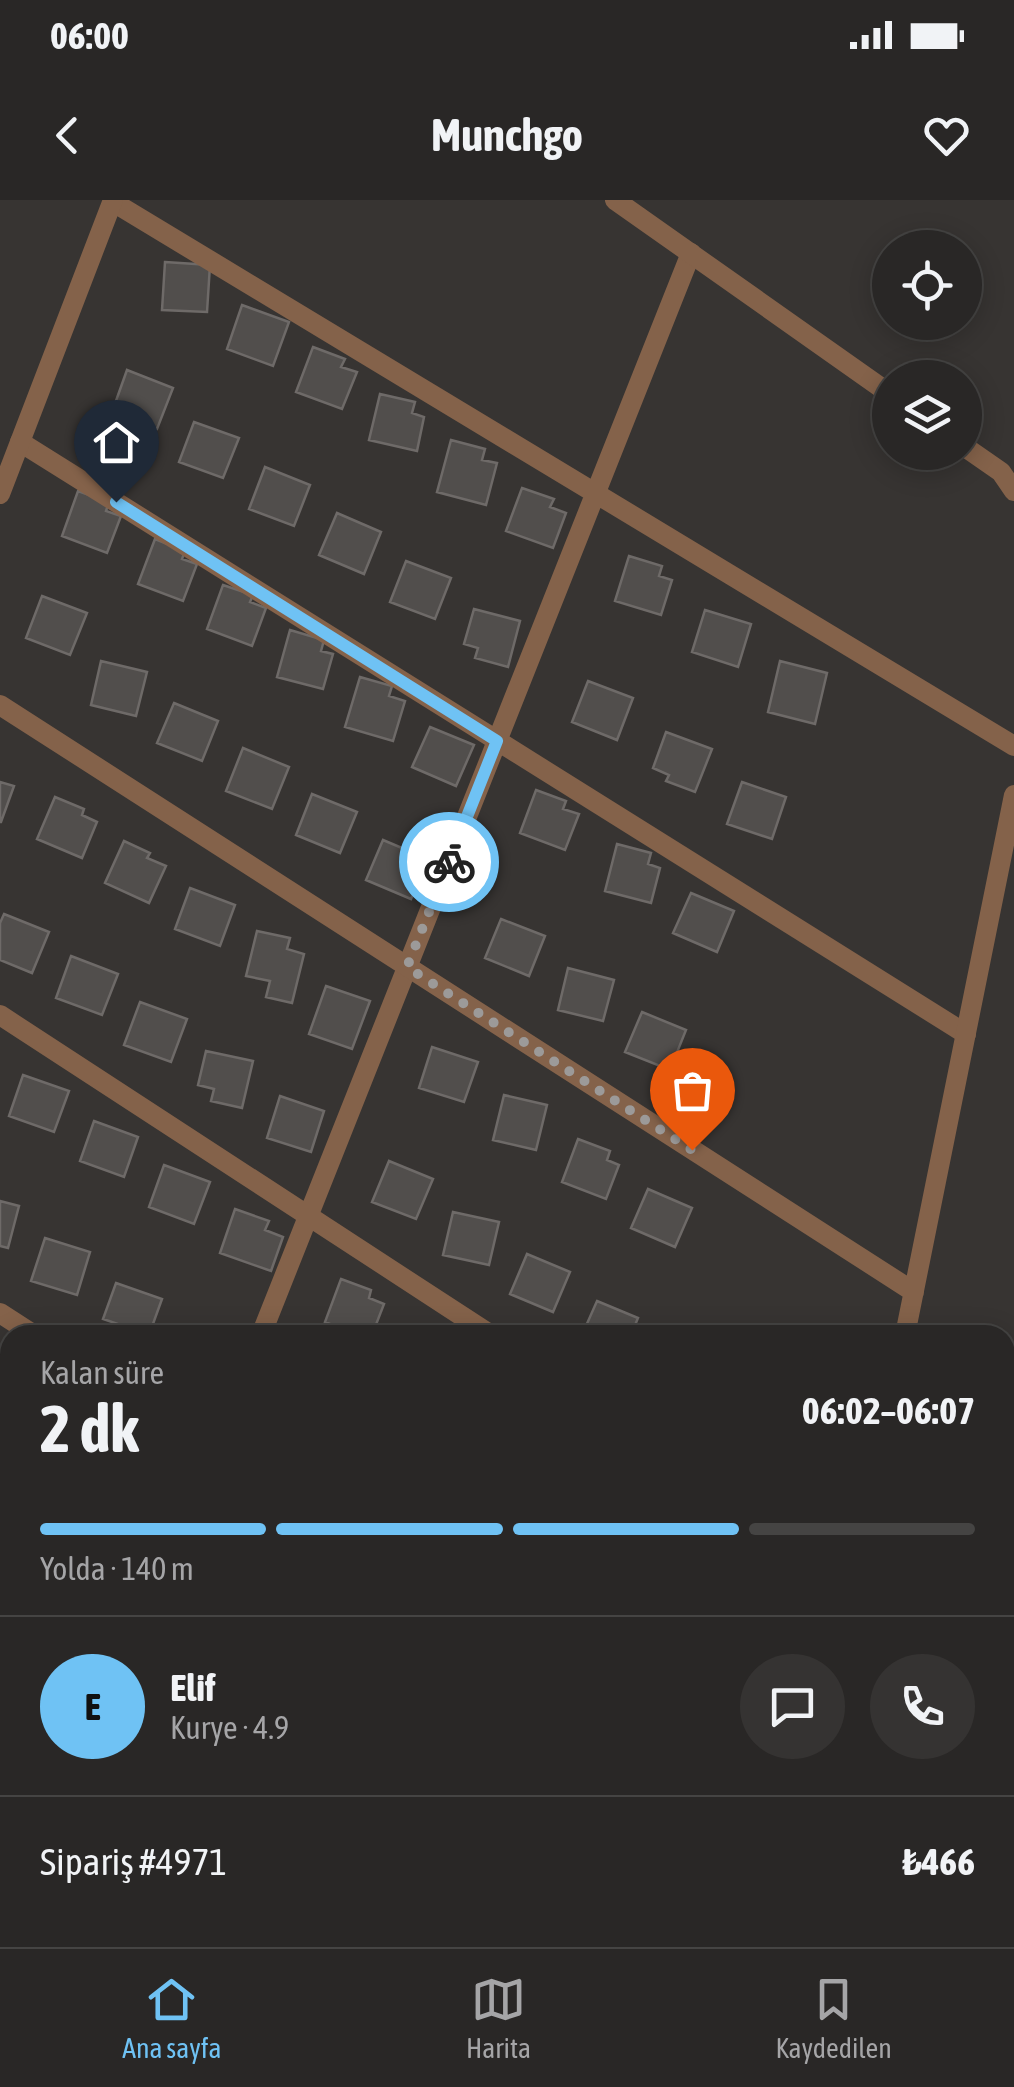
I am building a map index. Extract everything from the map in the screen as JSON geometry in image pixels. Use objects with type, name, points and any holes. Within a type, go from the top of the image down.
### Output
[{"type":"street","points":[[615,200],[872,381]]},
{"type":"street","points":[[0,494],[113,201],[1014,746]]},
{"type":"street","points":[[265,1325],[690,253]]},
{"type":"street","points":[[20,442],[966,1034]]},
{"type":"street","points":[[982,459],[1001,472],[1014,491]]},
{"type":"street","points":[[0,705],[914,1292]]},
{"type":"street","points":[[907,1325],[1014,795]]},
{"type":"street","points":[[0,1015],[477,1325]]},
{"type":"building","points":[[165,262],[210,265],[207,312],[162,310]]},
{"type":"building","points":[[242,305],[289,322],[273,366],[227,349]]},
{"type":"building","points":[[313,347],[345,359],[341,367],[357,372],[342,409],[296,392]]},
{"type":"building","points":[[127,370],[173,388],[157,429],[112,412]]},
{"type":"building","points":[[380,394],[415,402],[412,413],[424,417],[417,451],[369,440]]},
{"type":"building","points":[[194,422],[239,438],[223,478],[179,462]]},
{"type":"building","points":[[451,440],[485,449],[482,460],[497,463],[486,505],[437,492]]},
{"type":"building","points":[[265,467],[310,485],[294,526],[249,509]]},
{"type":"building","points":[[522,488],[554,499],[550,507],[566,513],[553,548],[506,531]]},
{"type":"building","points":[[78,491],[109,502],[106,511],[121,516],[107,553],[62,536]]},
{"type":"building","points":[[337,513],[381,532],[364,574],[319,555]]},
{"type":"building","points":[[155,539],[185,551],[182,559],[197,564],[183,601],[138,584]]},
{"type":"building","points":[[629,556],[662,566],[659,576],[672,580],[661,615],[615,601]]},
{"type":"building","points":[[406,561],[451,578],[435,619],[390,602]]},
{"type":"building","points":[[223,585],[253,595],[250,602],[266,608],[252,646],[207,629]]},
{"type":"building","points":[[42,596],[87,613],[70,655],[26,638]]},
{"type":"building","points":[[474,609],[520,621],[508,667],[475,658],[478,648],[464,644]]},
{"type":"building","points":[[705,610],[751,624],[738,667],[692,652]]},
{"type":"building","points":[[290,630],[324,640],[321,651],[333,654],[323,689],[277,677]]},
{"type":"building","points":[[101,661],[147,672],[136,716],[91,705]]},
{"type":"building","points":[[780,661],[827,673],[815,724],[768,712]]},
{"type":"building","points":[[360,677],[392,686],[389,696],[405,701],[393,741],[345,727]]},
{"type":"building","points":[[588,681],[633,698],[617,740],[572,722]]},
{"type":"building","points":[[174,703],[218,721],[202,761],[157,743]]},
{"type":"building","points":[[430,727],[474,745],[456,786],[412,767]]},
{"type":"building","points":[[666,732],[712,749],[695,792],[666,781],[669,775],[653,768]]},
{"type":"building","points":[[243,748],[289,767],[272,809],[226,791]]},
{"type":"building","points":[[0,782],[14,786],[1,822],[0,822]]},
{"type":"building","points":[[742,782],[786,797],[772,839],[727,824]]},
{"type":"building","points":[[536,790],[566,801],[563,809],[579,814],[565,850],[520,833]]},
{"type":"building","points":[[312,794],[357,812],[340,853],[296,835]]},
{"type":"building","points":[[55,797],[84,809],[82,815],[97,822],[82,858],[37,839]]},
{"type":"building","points":[[383,840],[428,859],[411,899],[366,880]]},
{"type":"building","points":[[124,841],[166,866],[149,903],[105,883]]},
{"type":"building","points":[[617,844],[651,853],[648,864],[660,868],[651,903],[605,891]]},
{"type":"building","points":[[190,888],[235,905],[220,946],[175,929]]},
{"type":"building","points":[[691,893],[734,911],[717,952],[673,933]]},
{"type":"building","points":[[4,914],[49,932],[32,973],[0,960],[0,923]]},
{"type":"building","points":[[501,919],[545,936],[529,976],[485,958]]},
{"type":"building","points":[[257,931],[290,938],[287,949],[304,954],[292,1003],[266,997],[270,981],[246,976]]},
{"type":"building","points":[[71,956],[118,974],[102,1015],[56,998]]},
{"type":"building","points":[[568,968],[614,980],[603,1021],[558,1010]]},
{"type":"building","points":[[326,986],[370,1001],[352,1049],[309,1034]]},
{"type":"building","points":[[140,1002],[187,1019],[171,1062],[124,1045]]},
{"type":"building","points":[[642,1012],[686,1030],[670,1070],[625,1052]]},
{"type":"building","points":[[432,1047],[478,1062],[464,1102],[419,1088]]},
{"type":"building","points":[[206,1051],[253,1061],[242,1108],[211,1101],[214,1089],[198,1085]]},
{"type":"building","points":[[23,1075],[69,1091],[54,1132],[9,1116]]},
{"type":"building","points":[[504,1095],[547,1105],[536,1150],[493,1140]]},
{"type":"building","points":[[280,1096],[324,1111],[311,1152],[267,1138]]},
{"type":"building","points":[[94,1121],[138,1137],[124,1177],[80,1161]]},
{"type":"building","points":[[578,1139],[610,1151],[607,1160],[619,1165],[606,1199],[562,1182]]},
{"type":"building","points":[[389,1161],[433,1179],[416,1219],[372,1202]]},
{"type":"building","points":[[164,1165],[210,1182],[194,1224],[149,1207]]},
{"type":"building","points":[[648,1189],[692,1208],[675,1247],[631,1228]]},
{"type":"building","points":[[0,1201],[19,1206],[8,1248],[0,1246]]},
{"type":"building","points":[[235,1209],[269,1221],[265,1230],[283,1237],[271,1271],[220,1253]]},
{"type":"building","points":[[453,1212],[499,1222],[489,1265],[443,1255]]},
{"type":"building","points":[[45,1238],[90,1252],[77,1295],[31,1281]]},
{"type":"building","points":[[527,1254],[570,1272],[553,1312],[510,1294]]},
{"type":"building","points":[[341,1279],[371,1290],[369,1298],[384,1304],[376,1325],[325,1322]]},
{"type":"building","points":[[116,1283],[162,1299],[153,1325],[118,1325],[103,1319]]},
{"type":"building","points":[[597,1301],[638,1318],[635,1325],[586,1325]]},
{"type":"way so far","points":[[449,862],[407,967],[692,1150]]},
{"type":"route","points":[[116,502],[497,741],[449,862]]}]
